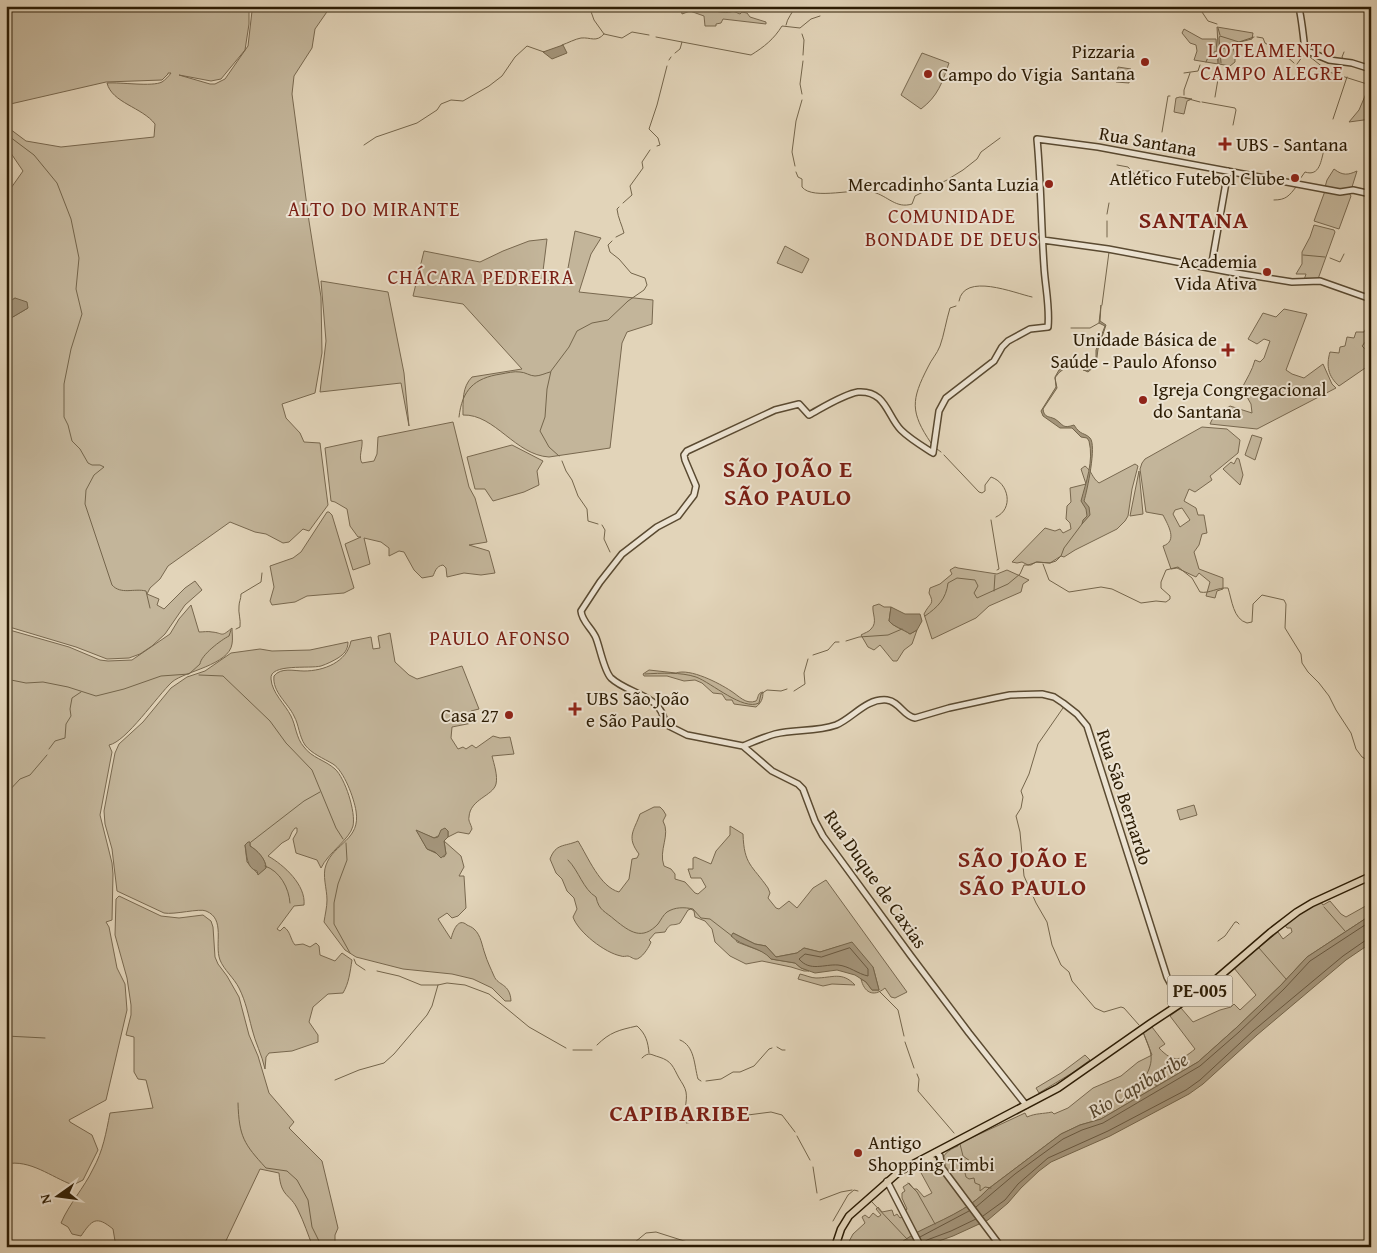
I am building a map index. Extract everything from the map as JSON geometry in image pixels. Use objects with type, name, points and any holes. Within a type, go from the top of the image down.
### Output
[{"type":"main road","name":"PE-005","points":[[935,1155],[947,1146],[1069,1082],[1151,1023],[1213,982],[1297,912],[1312,903],[1371,876]]},
{"type":"main road","points":[[836,1245],[841,1229],[849,1216],[900,1171],[918,1160],[935,1155]]},
{"type":"street","points":[[1299,6],[1305,50],[1329,60],[1352,63],[1371,69]]},
{"type":"street","name":"Rua Santana","points":[[1044,240],[1037,139],[1098,147],[1340,192],[1353,190],[1371,194]]},
{"type":"street","points":[[1211,268],[1228,171]]},
{"type":"street","points":[[743,746],[687,735],[665,724],[661,710],[650,699],[624,687],[609,676],[595,636],[581,613],[584,605],[622,554],[657,527],[678,516],[696,492],[696,483],[684,458],[687,451],[775,410],[799,404],[809,415],[857,392],[868,393],[885,403],[901,430],[933,453],[938,411],[946,398],[994,361],[1008,341],[1030,329],[1048,326],[1049,311],[1044,264],[1044,240],[1108,249],[1292,282],[1320,282],[1371,299]]},
{"type":"street","name":"Rua São Bernardo","points":[[743,746],[774,734],[800,732],[835,725],[875,701],[887,700],[893,702],[910,717],[915,718],[1001,696],[1042,694],[1056,698],[1077,714],[1087,726],[1167,976],[1181,1003]]},
{"type":"street","name":"Rua Duque de Caxias","points":[[743,746],[762,764],[801,786],[814,821],[823,836],[969,1034],[1026,1105]]},
{"type":"street","points":[[935,1155],[1001,1247]]},
{"type":"street","points":[[887,1182],[922,1247]]},
{"type":"shaded area","points":[[6,6],[249,6],[249,24],[245,50],[221,79],[211,81],[179,75],[215,84],[225,79],[248,46],[254,6],[331,6],[315,29],[312,48],[294,76],[292,94],[321,297],[322,353],[315,393],[282,404],[286,418],[300,433],[304,442],[320,443],[328,505],[309,531],[303,529],[289,542],[283,543],[266,534],[255,532],[230,522],[168,566],[147,594],[159,599],[157,605],[164,609],[185,588],[195,581],[202,590],[185,605],[165,634],[140,654],[129,658],[107,659],[76,647],[6,626],[6,321],[28,308],[15,298],[6,304],[6,187],[11,188],[23,171],[6,146],[6,126],[26,141],[61,147],[154,137],[155,124],[143,113],[115,95],[107,83],[157,83],[163,81],[171,73],[168,73],[162,80],[106,82],[6,105]]},
{"type":"shaded area","points":[[673,6],[687,6],[697,9],[700,6],[707,11],[713,10],[726,13],[733,11],[740,14],[742,12],[747,13],[750,17],[766,22],[766,24],[723,19],[716,26],[705,26],[704,16],[690,11],[682,14],[681,9]]},
{"type":"shaded area","points":[[1217,27],[1253,33],[1252,39],[1232,44],[1235,62],[1230,66],[1219,64]]},
{"type":"shaded area","points":[[1184,29],[1202,39],[1216,39],[1218,64],[1194,60],[1197,51],[1196,45],[1190,43],[1182,33]]},
{"type":"shaded area","name":"Campo do Vigia","points":[[922,53],[949,63],[942,83],[927,104],[921,109],[901,95]]},
{"type":"shaded area","points":[[1118,67],[1131,69],[1129,83],[1116,82]]},
{"type":"shaded area","points":[[1368,89],[1371,89],[1371,119],[1349,122],[1359,110]]},
{"type":"shaded area","points":[[1176,98],[1192,99],[1187,101],[1184,114],[1174,112]]},
{"type":"shaded area","points":[[1334,169],[1346,174],[1357,171],[1352,187],[1341,190],[1325,187]]},
{"type":"shaded area","points":[[1325,191],[1349,193],[1351,196],[1339,229],[1314,221]]},
{"type":"shaded area","points":[[1314,225],[1334,230],[1335,232],[1318,279],[1304,280],[1306,274],[1296,274],[1302,264],[1302,252]]},
{"type":"shaded area","points":[[575,231],[601,238],[591,254],[579,292],[653,300],[652,324],[627,332],[622,343],[610,448],[549,457],[537,455],[515,443],[485,421],[474,416],[463,415],[463,399],[466,385],[472,377],[522,369],[463,304],[413,296],[424,251],[480,262],[529,241],[547,239],[542,279],[565,284]]},
{"type":"shaded area","points":[[785,246],[809,259],[802,273],[777,263]]},
{"type":"shaded area","points":[[321,281],[388,292],[404,373],[409,426],[401,383],[320,392],[326,341]]},
{"type":"shaded area","points":[[1284,309],[1307,314],[1286,370],[1304,378],[1323,364],[1332,384],[1336,388],[1257,429],[1210,424],[1217,409],[1222,412],[1230,406],[1252,413],[1251,404],[1242,388],[1255,360],[1260,362],[1264,358],[1270,341],[1264,339],[1257,344],[1248,339],[1263,313],[1276,317]]},
{"type":"shaded area","points":[[1371,319],[1371,335],[1362,346],[1371,355],[1371,364],[1339,386],[1329,371],[1330,352],[1339,353],[1340,347],[1345,346],[1347,337],[1354,338],[1356,332],[1364,332]]},
{"type":"shaded area","points":[[453,422],[469,487],[475,498],[487,542],[469,545],[489,551],[495,573],[481,575],[464,573],[447,577],[446,568],[443,565],[437,568],[433,576],[422,578],[414,570],[404,552],[399,551],[389,556],[389,548],[381,542],[364,538],[370,564],[353,570],[345,544],[361,537],[358,537],[350,526],[347,509],[331,501],[325,448],[362,440],[360,458],[362,463],[374,461],[377,454],[378,437]]},
{"type":"shaded area","points":[[1202,427],[1227,429],[1240,440],[1238,453],[1210,476],[1212,480],[1195,492],[1189,489],[1184,501],[1196,508],[1198,515],[1204,515],[1207,533],[1202,534],[1199,545],[1194,552],[1199,569],[1223,578],[1223,589],[1217,591],[1215,598],[1206,596],[1210,582],[1199,573],[1196,577],[1177,568],[1171,569],[1163,546],[1168,544],[1171,537],[1167,523],[1163,515],[1146,512],[1140,469],[1145,459]],"holes":[[[1182,508],[1190,520],[1180,527],[1173,514],[1175,510]]]},
{"type":"shaded area","points":[[1252,435],[1262,438],[1255,460],[1245,455]]},
{"type":"shaded area","points":[[512,445],[543,461],[537,471],[539,485],[524,492],[493,501],[485,489],[475,489],[467,457]]},
{"type":"shaded area","points":[[1237,458],[1239,459],[1243,475],[1240,485],[1223,469],[1231,462],[1234,464]]},
{"type":"shaded area","points":[[1135,464],[1138,466],[1128,516],[1117,529],[1050,563],[1037,562],[1028,565],[1022,562],[1012,562],[1045,528],[1055,531],[1060,529],[1063,533],[1071,529],[1070,523],[1066,519],[1067,506],[1071,502],[1070,488],[1086,484],[1081,469],[1085,466],[1099,483]]},
{"type":"shaded area","points":[[1139,471],[1143,514],[1130,516]]},
{"type":"shaded area","points":[[327,512],[332,515],[354,588],[344,593],[307,596],[295,602],[272,605],[270,601],[274,587],[270,566],[293,558],[301,552]]},
{"type":"shaded area","points":[[955,567],[997,574],[1007,570],[1029,580],[1023,584],[1021,592],[989,606],[976,618],[932,639],[924,614],[932,602],[929,593],[930,588],[940,584],[952,574],[950,570]]},
{"type":"shaded area","points":[[879,604],[884,607],[891,607],[889,621],[893,625],[910,634],[917,630],[912,644],[904,650],[897,661],[893,661],[880,645],[874,650],[868,647],[861,635],[869,631],[873,626],[873,606]]},
{"type":"shaded area","points":[[191,605],[199,632],[222,634],[232,628],[232,642],[229,651],[206,667],[172,682],[124,736],[109,745],[112,752],[100,815],[113,874],[112,920],[106,922],[109,927],[117,968],[125,984],[127,1010],[106,1100],[69,1120],[92,1135],[98,1150],[83,1180],[73,1185],[32,1166],[15,1163],[6,1164],[6,629],[69,647],[100,660],[132,660],[170,634],[179,619]]},
{"type":"shaded area","points":[[390,633],[395,662],[409,675],[417,679],[462,666],[479,709],[471,711],[472,723],[452,727],[451,738],[458,749],[463,747],[466,749],[472,745],[476,748],[493,736],[500,738],[510,737],[514,754],[492,756],[496,784],[491,792],[477,802],[470,811],[469,820],[472,829],[469,834],[458,832],[448,837],[448,831],[434,838],[417,831],[427,849],[444,857],[446,854],[444,841],[461,856],[464,867],[459,876],[464,876],[466,908],[458,916],[452,918],[447,913],[438,919],[451,939],[455,929],[461,923],[476,931],[494,976],[506,988],[511,1001],[505,1001],[492,988],[473,979],[452,974],[403,969],[356,957],[345,950],[324,922],[327,903],[326,865],[335,851],[355,829],[356,811],[351,792],[341,772],[333,764],[314,753],[305,745],[294,716],[275,687],[274,676],[284,670],[312,671],[334,664],[345,655],[351,641],[371,637],[373,649],[380,648],[378,636]]},
{"type":"shaded area","points":[[348,642],[344,653],[321,666],[276,671],[272,674],[272,684],[276,694],[291,716],[301,743],[307,751],[339,773],[351,804],[353,826],[348,836],[324,862],[321,868],[317,860],[296,853],[293,839],[297,828],[292,832],[289,839],[268,856],[293,876],[304,898],[304,905],[294,906],[277,929],[280,931],[284,927],[295,945],[303,944],[310,947],[316,943],[319,946],[320,955],[335,961],[342,953],[352,960],[348,981],[343,993],[328,994],[313,1007],[309,1022],[318,1035],[318,1042],[292,1051],[269,1053],[266,1057],[265,1069],[241,993],[218,954],[218,926],[216,920],[212,915],[203,910],[164,913],[117,891],[112,849],[105,824],[104,811],[115,753],[119,744],[143,722],[171,688],[187,677],[205,671],[231,653],[260,649],[272,651],[310,650]],"holes":[[[250,842],[250,846],[261,856],[266,865],[266,868],[258,874],[247,862],[245,845]]]},
{"type":"shaded area","points":[[649,670],[696,674],[719,684],[749,702],[756,701],[759,694],[763,692],[763,697],[756,707],[734,704],[732,700],[726,700],[722,694],[713,693],[702,683],[695,680],[684,681],[667,676],[644,676],[643,674]]},
{"type":"shaded area","points":[[1194,805],[1197,815],[1180,820],[1177,810]]},
{"type":"shaded area","points":[[654,807],[660,807],[666,815],[663,821],[666,832],[662,854],[664,866],[671,869],[675,874],[675,879],[685,882],[698,894],[706,887],[701,878],[691,878],[688,869],[693,869],[693,858],[695,857],[711,864],[716,851],[730,835],[730,826],[743,834],[747,859],[768,888],[770,893],[768,898],[776,908],[779,909],[789,901],[797,908],[813,888],[826,880],[907,992],[895,998],[891,997],[885,988],[877,993],[867,990],[862,984],[861,979],[872,990],[879,990],[873,967],[840,946],[820,952],[804,948],[797,953],[776,957],[766,946],[755,944],[733,933],[737,942],[766,953],[771,959],[795,963],[809,971],[762,961],[746,964],[730,956],[715,942],[712,929],[705,921],[695,917],[694,911],[691,909],[688,910],[680,923],[670,925],[665,932],[655,933],[649,940],[651,942],[646,951],[638,959],[607,951],[593,941],[580,929],[573,917],[577,909],[574,898],[567,891],[562,879],[556,873],[550,859],[552,854],[561,846],[578,841],[600,878],[612,889],[619,892],[629,879],[632,859],[637,858],[639,854],[633,843],[632,834],[640,814]]},
{"type":"shaded area","points":[[119,896],[161,916],[179,918],[203,915],[211,921],[215,957],[239,997],[249,1035],[258,1056],[269,1093],[294,1122],[289,1128],[322,1161],[338,1228],[335,1235],[335,1247],[313,1247],[298,1210],[282,1187],[279,1173],[260,1169],[223,1247],[116,1247],[113,1229],[102,1222],[95,1221],[91,1223],[81,1236],[72,1234],[68,1227],[61,1223],[96,1162],[104,1142],[110,1113],[153,1108],[146,1080],[138,1079],[134,1072],[134,1037],[126,1035],[131,1015],[131,1005],[127,978],[115,935],[116,899]]},
{"type":"shaded area","points":[[1330,901],[1346,917],[1371,903],[1371,915],[1307,957],[1281,985],[1198,1062],[1101,1119],[1080,1125],[1061,1134],[972,1203],[916,1233],[905,1211],[907,1209],[902,1193],[905,1191],[903,1187],[909,1183],[924,1197],[932,1193],[920,1171],[931,1163],[936,1165],[962,1199],[966,1196],[943,1165],[943,1158],[946,1153],[958,1146],[958,1144],[1025,1113],[1027,1117],[1052,1112],[1054,1114],[1068,1108],[1093,1088],[1121,1076],[1138,1062],[1152,1055],[1143,1032],[1152,1027],[1165,1044],[1159,1048],[1164,1053],[1177,1059],[1190,1053],[1195,1049],[1170,1016],[1181,1008],[1193,1022],[1231,1007],[1234,1004],[1240,1010],[1256,995],[1234,968],[1278,932],[1283,939],[1292,932],[1291,928],[1287,928],[1284,924],[1299,912],[1321,902],[1323,905]]},
{"type":"shaded area","points":[[800,974],[812,978],[837,976],[846,978],[855,985],[832,984],[823,986],[798,979]]},
{"type":"shaded area","points":[[1085,1055],[1090,1060],[1039,1093],[1036,1088],[1061,1073]]},
{"type":"shaded area","points":[[878,1207],[882,1212],[892,1210],[894,1216],[897,1214],[900,1218],[905,1219],[913,1235],[894,1247],[846,1247],[853,1234],[865,1223],[862,1217],[865,1215],[869,1218],[873,1213],[878,1217],[881,1215],[876,1209]]},
{"type":"water","points":[[563,45],[567,53],[552,59],[543,52]]},
{"type":"water","points":[[15,298],[27,302],[28,308],[6,321],[6,304]]},
{"type":"water","points":[[1101,305],[1100,321],[1106,325],[1098,349],[1096,365],[1088,372],[1085,370],[1087,371],[1091,368],[1096,361],[1096,350],[1105,326],[1099,323]]},
{"type":"water","points":[[1072,365],[1082,367],[1083,369],[1073,366],[1069,367],[1060,372],[1055,378],[1059,370]]},
{"type":"water","points":[[1055,379],[1057,388],[1043,409],[1044,414],[1055,419],[1063,426],[1074,425],[1079,431],[1088,436],[1092,442],[1091,468],[1084,501],[1089,507],[1090,515],[1082,524],[1087,516],[1086,509],[1081,501],[1090,464],[1089,441],[1087,438],[1081,437],[1072,428],[1060,428],[1043,416],[1041,411],[1056,387]]},
{"type":"water","points":[[891,607],[905,614],[920,614],[922,621],[917,630],[910,634],[891,623],[889,621]]},
{"type":"water","points":[[445,828],[448,831],[448,837],[444,841],[446,854],[441,858],[435,852],[427,849],[416,830],[434,838],[438,837],[441,830]]},
{"type":"water","points":[[248,842],[261,855],[266,865],[266,868],[258,875],[257,871],[251,867],[248,861],[245,845]]},
{"type":"water","name":"Rio Capibaribe","points":[[1371,915],[1371,943],[1346,960],[1189,1094],[1110,1136],[1051,1162],[1039,1171],[1008,1203],[988,1220],[953,1236],[922,1247],[894,1247],[972,1203],[1061,1134],[1080,1125],[1101,1119],[1198,1062],[1281,985],[1307,957]]},
{"type":"water","points":[[733,933],[755,944],[766,946],[776,957],[797,953],[804,948],[820,952],[852,942],[873,967],[879,990],[872,990],[866,982],[855,975],[837,970],[815,973],[801,968],[795,963],[771,959],[762,952],[735,940],[731,936]]},
{"type":"waterway","points":[[589,6],[594,20],[604,34],[622,38],[632,32],[649,35]]},
{"type":"waterway","points":[[786,25],[795,6]]},
{"type":"waterway","points":[[1186,6],[1196,9]]},
{"type":"waterway","points":[[1202,12],[1208,21],[1217,24]]},
{"type":"waterway","points":[[682,42],[751,55],[776,35],[782,26],[800,28],[811,19],[820,16]]},
{"type":"waterway","points":[[1218,28],[1220,35]]},
{"type":"waterway","points":[[562,45],[581,38],[598,38],[604,34]]},
{"type":"waterway","points":[[802,34],[804,40],[803,55]]},
{"type":"waterway","points":[[1221,63],[1220,36],[1239,42],[1254,37]]},
{"type":"waterway","points":[[656,37],[682,42],[680,49],[675,53]]},
{"type":"waterway","points":[[1257,37],[1263,38],[1265,43],[1294,63]]},
{"type":"waterway","points":[[364,145],[376,137],[417,123],[437,110],[441,104],[451,100],[463,101],[489,86],[502,76],[515,57],[527,46],[544,52]]},
{"type":"waterway","points":[[1221,49],[1225,48]]},
{"type":"waterway","points":[[1206,62],[1209,55],[1216,51]]},
{"type":"waterway","points":[[1343,59],[1344,52]]},
{"type":"waterway","points":[[1297,64],[1305,53],[1329,72],[1367,84]]},
{"type":"waterway","points":[[802,94],[800,84],[803,61]]},
{"type":"waterway","points":[[1184,73],[1198,71],[1200,65]]},
{"type":"waterway","points":[[657,146],[660,145],[658,138],[649,129],[667,66]]},
{"type":"waterway","points":[[1184,95],[1190,73]]},
{"type":"waterway","points":[[1215,97],[1219,73]]},
{"type":"waterway","points":[[1333,119],[1347,77]]},
{"type":"waterway","points":[[1162,132],[1168,96],[1170,96]]},
{"type":"waterway","points":[[1185,98],[1200,102]]},
{"type":"waterway","points":[[795,166],[792,152],[796,121],[802,100]]},
{"type":"waterway","points":[[1202,102],[1235,108],[1233,125]]},
{"type":"waterway","points":[[6,134],[34,155],[57,183],[71,219],[79,258],[76,289],[82,314],[71,349],[64,384],[64,417],[72,441],[80,449],[88,463],[104,467],[94,475],[86,490],[85,504],[112,585],[124,591],[146,591],[150,608]]},
{"type":"waterway","points":[[950,178],[977,159],[981,152],[1000,138]]},
{"type":"waterway","points":[[623,203],[632,195],[630,186],[643,168],[642,162],[650,150]]},
{"type":"waterway","points":[[1300,179],[1305,172],[1310,173],[1317,170],[1324,150]]},
{"type":"waterway","points":[[1117,165],[1128,167],[1136,176],[1142,171],[1150,171]]},
{"type":"waterway","points":[[796,172],[798,177],[802,179],[802,187],[808,191],[815,193],[873,192],[901,205],[912,204],[915,196],[947,180]]},
{"type":"waterway","points":[[1274,200],[1287,197],[1296,187]]},
{"type":"waterway","points":[[1107,214],[1109,203]]},
{"type":"waterway","points":[[616,237],[624,233],[617,209],[619,207]]},
{"type":"waterway","points":[[1107,221],[1107,237]]},
{"type":"waterway","points":[[559,456],[549,447],[540,431],[545,417],[547,389],[551,371],[569,347],[577,331],[592,323],[608,320],[628,301],[644,290],[647,285],[645,278],[631,273],[610,252],[608,245],[612,241]]},
{"type":"waterway","points":[[1102,305],[1109,252]]},
{"type":"waterway","points":[[1330,258],[1340,262],[1344,254]]},
{"type":"waterway","points":[[1303,255],[1325,257]]},
{"type":"waterway","points":[[959,301],[963,292],[980,286],[1002,289],[1032,297]]},
{"type":"waterway","points":[[931,443],[916,414],[916,397],[922,378],[940,346],[950,308],[956,306]]},
{"type":"waterway","points":[[1071,328],[1090,328],[1099,323]]},
{"type":"waterway","points":[[459,417],[466,393],[483,379],[513,372],[522,372],[535,376],[550,372]]},
{"type":"waterway","points":[[937,449],[941,452]]},
{"type":"waterway","points":[[944,455],[979,492],[985,491],[985,485],[991,477],[1002,485],[1007,496],[1007,502],[1002,513],[996,517]]},
{"type":"waterway","points":[[562,461],[578,496],[587,509],[588,521],[598,524]]},
{"type":"waterway","points":[[991,520],[999,569],[997,570]]},
{"type":"waterway","points":[[925,616],[941,602],[948,583],[957,578],[975,580],[978,586],[974,593],[977,598],[1008,584],[1020,574],[1024,565],[1056,561],[1082,524]]},
{"type":"waterway","points":[[602,525],[605,530],[604,539],[610,552]]},
{"type":"waterway","points":[[1043,564],[1049,580],[1069,592],[1101,587],[1112,589],[1141,603],[1166,602],[1170,599],[1170,596],[1161,588],[1161,582],[1166,570],[1178,567],[1192,578],[1200,592],[1228,588],[1236,613],[1242,621],[1247,623],[1252,622],[1253,604],[1262,595],[1284,600],[1286,604],[1285,628],[1301,654],[1302,663],[1329,696],[1351,733],[1356,749],[1362,757],[1371,762]]},
{"type":"waterway","points":[[236,629],[240,627],[239,609],[241,594],[261,582],[262,573]]},
{"type":"waterway","points":[[994,591],[995,575]]},
{"type":"waterway","points":[[846,641],[859,637],[888,635],[902,629]]},
{"type":"waterway","points":[[6,679],[26,683],[43,682],[68,687],[96,696],[124,689],[161,676],[189,674],[200,664],[208,652],[229,636],[231,630]]},
{"type":"waterway","points":[[813,655],[828,650],[835,642],[839,642]]},
{"type":"waterway","points":[[794,691],[805,684],[804,673],[808,659]]},
{"type":"waterway","points":[[645,674],[690,675],[703,680],[736,700],[752,704],[759,703],[761,694],[767,690],[781,691],[787,689]]},
{"type":"waterway","points":[[199,675],[223,676],[270,721],[286,743],[312,770],[336,828],[343,839]]},
{"type":"waterway","points":[[49,749],[55,741],[65,738],[66,724],[71,716],[72,698],[81,692]]},
{"type":"waterway","points":[[1063,708],[1038,744],[1029,774],[1021,791],[1023,797],[1021,808],[1016,816],[1020,832],[1024,876],[1047,922],[1052,945],[1061,965],[1069,972],[1072,981],[1095,1008],[1104,1012],[1121,1007],[1124,1008],[1139,1025]]},
{"type":"waterway","points":[[6,794],[20,779],[30,775],[47,755]]},
{"type":"waterway","points":[[251,842],[304,801],[320,792]]},
{"type":"waterway","points":[[346,843],[347,860],[338,884],[334,903],[334,924],[350,953]]},
{"type":"waterway","points":[[568,860],[588,889],[596,897],[601,908],[631,931],[636,933],[647,932],[658,924],[667,912],[683,908],[693,909],[701,918],[710,919],[732,936]]},
{"type":"waterway","points":[[265,866],[275,872],[283,881],[290,903]]},
{"type":"waterway","points":[[1324,907],[1345,931]]},
{"type":"waterway","points":[[1218,941],[1225,936],[1235,922],[1239,924]]},
{"type":"waterway","points":[[1259,948],[1286,979]]},
{"type":"waterway","points":[[354,959],[356,964],[365,970]]},
{"type":"waterway","points":[[377,971],[399,976],[421,985],[447,983],[465,985],[489,994],[529,1027],[566,1048]]},
{"type":"waterway","points":[[335,1080],[359,1070],[384,1063],[394,1054],[427,1015],[432,1006],[438,985]]},
{"type":"waterway","points":[[879,991],[898,1010],[904,1036]]},
{"type":"waterway","points":[[597,1045],[615,1032],[637,1026],[646,1038],[649,1053]]},
{"type":"waterway","points":[[1143,1032],[1151,1056],[1150,1066],[1144,1081],[1149,1081],[1157,1086]]},
{"type":"waterway","points":[[6,1036],[45,1038]]},
{"type":"waterway","points":[[680,1040],[689,1047],[695,1062],[698,1079],[701,1081]]},
{"type":"waterway","points":[[905,1042],[914,1068]]},
{"type":"waterway","points":[[777,1047],[785,1050]]},
{"type":"waterway","points":[[706,1081],[721,1079],[733,1072],[740,1072],[754,1066],[772,1048]]},
{"type":"waterway","points":[[573,1050],[592,1050]]},
{"type":"waterway","points":[[642,1058],[648,1054],[652,1055],[667,1060],[673,1068],[686,1092],[686,1123],[771,1112],[782,1115],[795,1132]]},
{"type":"waterway","points":[[917,1074],[919,1079],[918,1091],[954,1133]]},
{"type":"waterway","points":[[238,1103],[241,1132],[248,1146],[266,1168],[287,1171],[297,1180],[308,1200],[312,1227],[322,1247]]},
{"type":"waterway","points":[[797,1136],[810,1160]]},
{"type":"waterway","points":[[960,1144],[963,1156],[970,1161],[969,1168],[965,1173],[966,1177],[969,1179],[974,1178],[975,1183],[980,1185],[980,1191],[985,1187],[991,1188]]},
{"type":"waterway","points":[[813,1167],[817,1193]]},
{"type":"waterway","points":[[908,1183],[917,1192],[935,1224]]},
{"type":"waterway","points":[[820,1200],[852,1190]]},
{"type":"waterway","points":[[833,1221],[848,1195],[854,1190],[858,1191]]},
{"type":"waterway","points":[[872,1202],[907,1239]]},
{"type":"waterway","points":[[629,1247],[646,1233],[656,1232],[703,1247]]},
{"type":"waterway","points":[[858,1247],[862,1242],[865,1247]]},
{"type":"waterway","points":[[819,1247],[823,1244],[833,1246]]},
{"type":"place","name":"Pizzaria Santana","points":[[1145,62]]},
{"type":"place","name":"Campo do Vigia","points":[[928,74]]},
{"type":"place","name":"UBS - Santana","points":[[1225,144]]},
{"type":"place","name":"Atlético Futebol Clube","points":[[1295,178]]},
{"type":"place","name":"Mercadinho Santa Luzia","points":[[1049,184]]},
{"type":"place","name":"Academia Vida Ativa","points":[[1267,272]]},
{"type":"place","name":"Unidade Básica de Saúde - Paulo Afonso","points":[[1228,350]]},
{"type":"place","name":"Igreja Congregacional do Santana","points":[[1143,400]]},
{"type":"place","name":"UBS São João e São Paulo","points":[[575,709]]},
{"type":"place","name":"Casa 27","points":[[509,715]]},
{"type":"place","name":"Antigo Shopping Timbi","points":[[858,1153]]},
{"type":"district","name":"LOTEAMENTO CAMPO ALEGRE","points":[[1272,62]]},
{"type":"district","name":"ALTO DO MIRANTE","points":[[374,209]]},
{"type":"district","name":"SANTANA","points":[[1194,220]]},
{"type":"district","name":"COMUNIDADE BONDADE DE DEUS","points":[[952,228]]},
{"type":"district","name":"CHÁCARA PEDREIRA","points":[[481,277]]},
{"type":"district","name":"SÃO JOÃO E SÃO PAULO","points":[[788,483]]},
{"type":"district","name":"PAULO AFONSO","points":[[500,638]]},
{"type":"district","name":"SÃO JOÃO E SÃO PAULO","points":[[1023,873]]},
{"type":"district","name":"CAPIBARIBE","points":[[680,1113]]}]
